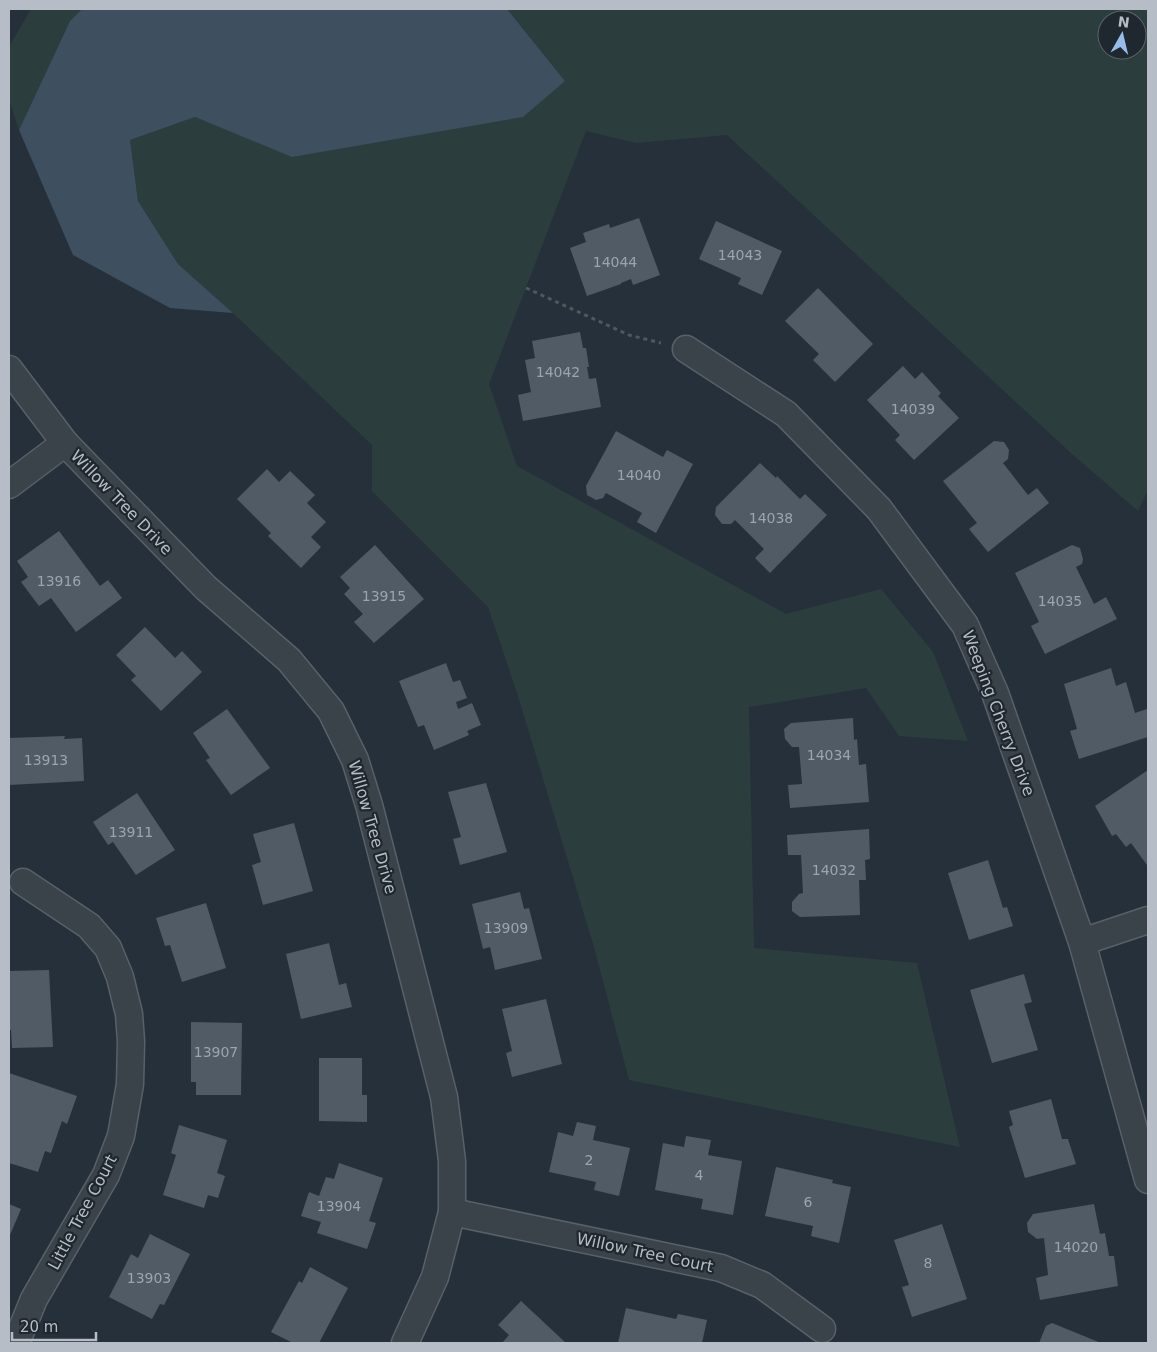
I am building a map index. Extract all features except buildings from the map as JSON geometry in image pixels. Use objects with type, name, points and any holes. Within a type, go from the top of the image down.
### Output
[{"type":"street","name":"Weeping Cherry Drive","points":[[686,349],[786,414],[879,509],[966,625],[995,693],[1082,942],[1148,1180]]},
{"type":"street","name":"Willow Tree Drive","points":[[9,369],[65,443],[206,588],[289,660],[331,711],[355,760],[369,805],[444,1097],[452,1161],[452,1212],[435,1277],[405,1343]]},
{"type":"street","points":[[9,485],[65,443]]},
{"type":"street","name":"Little Tree Court","points":[[16,1343],[34,1299],[106,1175],[121,1136],[130,1084],[131,1049],[129,1014],[120,977],[108,948],[89,926],[23,882]]},
{"type":"street","points":[[1082,942],[1148,920]]},
{"type":"street","name":"Willow Tree Court","points":[[452,1212],[721,1268],[762,1285],[822,1330]]},
{"type":"path","points":[[526,288],[629,335],[686,349]]},
{"type":"green space","points":[[31,9],[82,9],[70,21],[19,130],[9,100],[9,47]]},
{"type":"green space","points":[[507,9],[1148,9],[1148,490],[1138,511],[1072,454],[727,135],[636,143],[586,131],[489,384],[517,466],[786,614],[881,589],[933,652],[968,741],[899,736],[866,688],[749,707],[754,948],[917,963],[960,1147],[629,1080],[594,947],[518,696],[488,607],[372,491],[372,445],[233,313],[178,264],[138,201],[130,140],[195,117],[293,157],[565,81]]},
{"type":"water","points":[[82,9],[507,9],[565,81],[523,117],[292,157],[195,117],[130,140],[138,201],[178,264],[233,313],[170,308],[73,255],[19,130],[70,21]]}]
